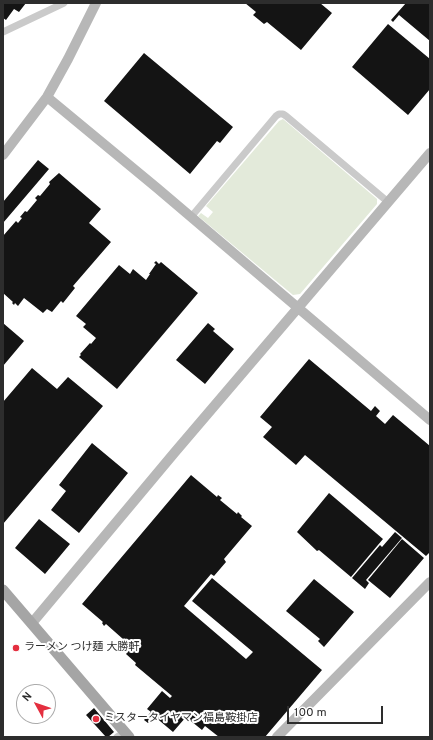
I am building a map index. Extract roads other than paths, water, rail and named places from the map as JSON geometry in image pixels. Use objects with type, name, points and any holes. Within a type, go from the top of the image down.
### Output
[{"type":"main road","points":[[3,590],[124,735]]},
{"type":"street","points":[[3,32],[64,3]]},
{"type":"street","points":[[3,155],[47,97],[96,3]]},
{"type":"street","points":[[47,97],[430,420]]},
{"type":"street","points":[[191,217],[276,116],[283,114],[388,202]]},
{"type":"street","points":[[32,623],[430,153]]},
{"type":"street","points":[[277,737],[430,582]]},
{"type":"place","name":"ラーメン つけ麺 大勝軒","points":[[16,648]]},
{"type":"place","name":"ミスタータイヤマン福島鞍掛店","points":[[96,719]]}]
